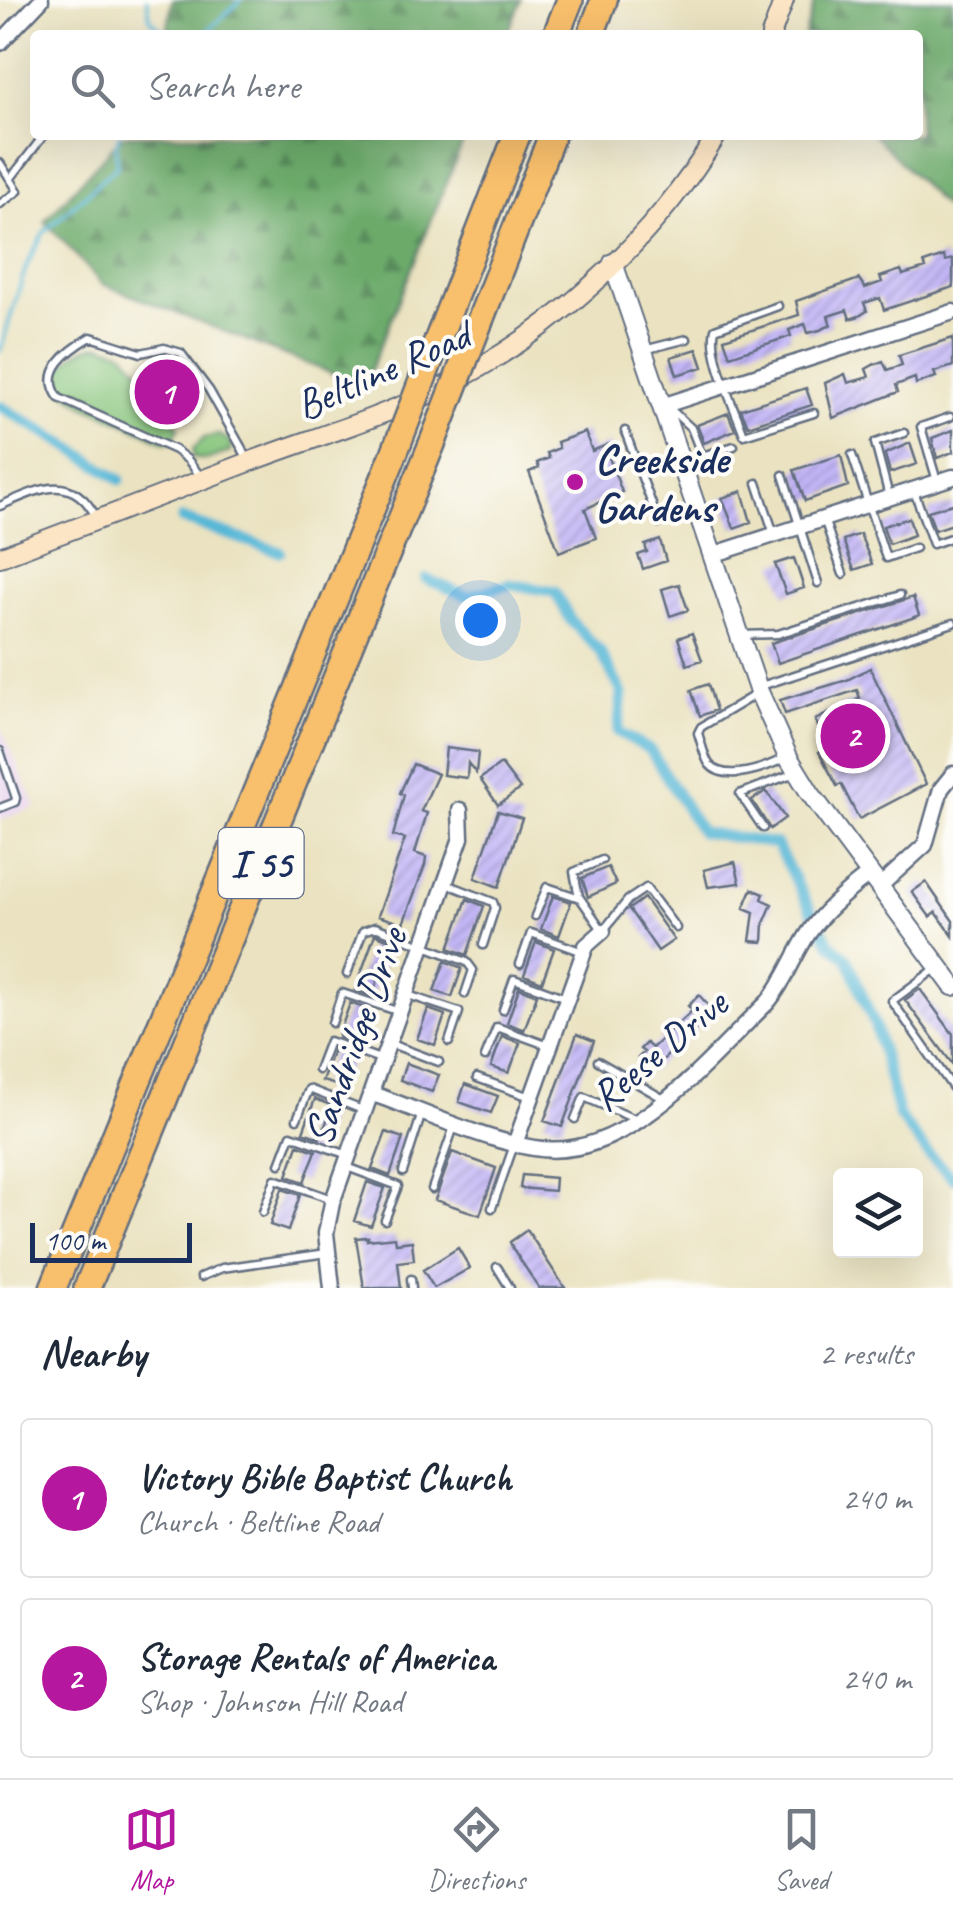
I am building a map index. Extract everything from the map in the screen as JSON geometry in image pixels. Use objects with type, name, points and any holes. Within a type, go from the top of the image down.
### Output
[{"type":"highway","points":[[558,30],[570,0]]},
{"type":"highway","points":[[592,30],[604,0]]},
{"type":"highway","name":"I 55","points":[[54,1288],[392,459],[516,140]]},
{"type":"highway","name":"I 55","points":[[87,1288],[434,439],[550,140]]},
{"type":"main road","points":[[773,30],[784,0]]},
{"type":"main road","name":"Beltline Road","points":[[1,554],[402,406],[473,372],[532,334],[613,263],[668,203],[713,140]]},
{"type":"street","points":[[0,44],[42,0]]},
{"type":"street","points":[[613,263],[758,690],[793,764],[953,986]]},
{"type":"street","points":[[663,405],[953,312]]},
{"type":"street","points":[[712,555],[953,476]]},
{"type":"street","name":"Reese Drive","points":[[373,1094],[515,1144],[547,1150],[579,1148],[615,1136],[665,1100],[767,1002],[821,918],[926,845],[941,789],[953,774]]},
{"type":"street","name":"Sandridge Drive","points":[[332,1288],[326,1233],[333,1200],[461,838],[460,810]]},
{"type":"street","points":[[515,1144],[584,952],[602,931]]},
{"type":"lane","points":[[10,178],[40,140]]},
{"type":"lane","points":[[0,163],[18,191],[0,204]]},
{"type":"lane","points":[[778,306],[715,329],[712,341],[726,384],[744,436],[814,413]]},
{"type":"lane","points":[[202,480],[175,450],[59,398],[52,390],[59,360],[91,338],[141,353],[164,348],[181,354],[208,390],[250,462]]},
{"type":"lane","points":[[643,350],[687,339]]},
{"type":"lane","points":[[663,405],[691,428],[702,456],[734,446]]},
{"type":"lane","points":[[937,482],[921,427],[950,417]]},
{"type":"lane","points":[[625,432],[658,522],[697,510]]},
{"type":"lane","points":[[889,498],[875,443],[904,433]]},
{"type":"lane","points":[[852,454],[886,558],[915,548]]},
{"type":"lane","points":[[641,475],[680,460]]},
{"type":"lane","points":[[783,475],[818,583]]},
{"type":"lane","points":[[758,483],[774,535]]},
{"type":"lane","points":[[0,506],[53,486],[66,488],[87,500],[98,520]]},
{"type":"lane","points":[[913,490],[933,544],[953,537]]},
{"type":"lane","points":[[824,519],[843,574]]},
{"type":"lane","points":[[740,635],[778,634],[900,595]]},
{"type":"lane","points":[[793,764],[733,773],[720,771],[709,763],[698,734],[700,727],[758,690],[953,623]]},
{"type":"lane","points":[[0,751],[16,798],[0,808]]},
{"type":"lane","points":[[762,828],[740,794],[793,764]]},
{"type":"lane","points":[[602,860],[574,872],[580,898],[602,931],[628,900],[646,888],[676,928]]},
{"type":"lane","points":[[446,883],[493,902],[495,908],[483,945]]},
{"type":"lane","points":[[535,916],[547,887],[580,898]]},
{"type":"lane","points":[[347,974],[366,927],[376,927],[470,964],[473,970],[465,994]]},
{"type":"lane","points":[[520,964],[531,933],[584,952]]},
{"type":"lane","points":[[939,966],[892,1001],[953,1088]]},
{"type":"lane","points":[[503,1010],[514,979],[568,998]]},
{"type":"lane","points":[[332,1023],[342,993],[401,1013]]},
{"type":"lane","points":[[407,994],[459,1012],[449,1042]]},
{"type":"lane","points":[[485,1057],[497,1026],[550,1046]]},
{"type":"lane","points":[[318,1070],[329,1041],[384,1061]]},
{"type":"lane","points":[[390,1043],[439,1062]]},
{"type":"lane","points":[[598,1061],[665,1100]]},
{"type":"lane","points":[[477,1078],[532,1098]]},
{"type":"lane","points":[[297,1119],[309,1089],[366,1111]]},
{"type":"lane","points":[[575,1119],[584,1097],[638,1120]]},
{"type":"lane","points":[[403,1172],[423,1112]]},
{"type":"lane","points":[[432,1190],[455,1123]]},
{"type":"lane","points":[[280,1164],[290,1134],[398,1186],[385,1220]]},
{"type":"lane","points":[[492,1208],[515,1144]]},
{"type":"lane","points":[[263,1212],[275,1179],[333,1200]]},
{"type":"lane","points":[[201,1277],[222,1268],[328,1253]]},
{"type":"lane","points":[[497,1267],[510,1288]]},
{"type":"shaded area","points":[[0,726],[36,807],[0,820]]},
{"type":"green space","points":[[172,0],[521,0],[509,30],[168,30]]},
{"type":"green space","points":[[815,0],[953,0],[953,212],[879,140],[923,140],[923,30],[806,30]]},
{"type":"green space","points":[[118,140],[464,140],[364,386],[102,284],[45,221]]},
{"type":"green space","points":[[100,345],[122,351],[150,380],[142,386],[165,417],[168,415],[179,427],[172,442],[84,405],[63,392],[59,371],[82,350]]},
{"type":"green space","points":[[219,435],[231,441],[230,452],[205,460],[193,458],[193,449],[204,438]]},
{"type":"building","points":[[944,256],[945,261],[953,259],[953,287],[884,310],[880,298],[864,303],[867,311],[859,316],[850,319],[847,310],[828,316],[831,325],[820,330],[808,333],[805,324],[789,330],[791,336],[730,356],[724,339],[799,315],[796,301],[859,279],[865,288],[882,282],[880,277],[926,268],[924,263]]},
{"type":"building","points":[[953,338],[953,366],[916,384],[915,378],[896,385],[898,392],[833,418],[825,383],[845,374],[848,383],[869,377],[866,369],[875,364],[883,361],[887,370],[902,365],[899,355]]},
{"type":"building","points":[[697,349],[703,367],[677,375],[671,357]]},
{"type":"building","points":[[168,366],[191,399],[166,417],[142,385]]},
{"type":"building","points":[[806,388],[812,405],[748,426],[741,409]]},
{"type":"building","points":[[728,413],[735,430],[704,443],[697,425]]},
{"type":"building","points":[[953,430],[953,452],[937,458],[932,438]]},
{"type":"building","name":"Creekside Gardens","points":[[585,432],[592,451],[609,444],[613,453],[608,455],[622,492],[585,509],[596,538],[559,552],[529,472],[549,458],[547,453],[559,448],[557,442]]},
{"type":"building","points":[[910,443],[917,464],[890,473],[885,454]]},
{"type":"building","points":[[841,455],[848,486],[805,501],[794,470]]},
{"type":"building","points":[[742,491],[751,522],[734,528],[722,498]]},
{"type":"building","points":[[953,504],[953,524],[935,530],[928,511]]},
{"type":"building","points":[[909,518],[914,535],[889,544],[883,526]]},
{"type":"building","points":[[860,534],[872,564],[854,570],[843,540]]},
{"type":"building","points":[[660,540],[666,561],[643,569],[638,555],[647,552],[645,545]]},
{"type":"building","points":[[794,558],[804,588],[786,594],[775,564]]},
{"type":"building","points":[[679,584],[688,610],[670,616],[662,589]]},
{"type":"building","points":[[913,597],[919,615],[778,663],[771,643]]},
{"type":"building","points":[[692,633],[702,660],[687,665],[678,638]]},
{"type":"building","points":[[870,668],[926,784],[859,819],[819,752],[828,747],[815,720],[860,698],[857,690],[785,714],[780,700],[847,680]]},
{"type":"building","points":[[708,684],[716,710],[700,716],[691,690]]},
{"type":"building","points":[[446,748],[478,752],[476,773],[468,763],[467,778],[443,775]]},
{"type":"building","points":[[413,764],[438,774],[421,811],[427,813],[415,853],[426,857],[425,865],[403,924],[378,916],[405,839],[393,836],[404,795],[400,793]]},
{"type":"building","points":[[501,764],[520,789],[498,805],[480,779]]},
{"type":"building","points":[[766,791],[785,818],[770,829],[752,800]]},
{"type":"building","points":[[498,811],[522,818],[499,887],[475,878]]},
{"type":"building","points":[[735,862],[740,883],[708,887],[704,870]]},
{"type":"building","points":[[608,867],[616,884],[588,897],[582,878]]},
{"type":"building","points":[[926,882],[953,921],[953,936],[936,912],[930,917],[912,892]]},
{"type":"building","points":[[752,889],[764,894],[762,899],[772,904],[764,923],[763,942],[750,941],[754,912],[744,908]]},
{"type":"building","points":[[553,896],[571,902],[559,936],[541,929]]},
{"type":"building","points":[[644,898],[674,940],[658,951],[629,909]]},
{"type":"building","points":[[467,899],[484,906],[467,955],[449,948]]},
{"type":"building","points":[[375,934],[392,941],[372,996],[355,990]]},
{"type":"building","points":[[536,942],[554,949],[542,982],[524,975]]},
{"type":"building","points":[[445,961],[462,968],[452,997],[434,991]]},
{"type":"building","points":[[519,988],[537,995],[524,1030],[507,1023]]},
{"type":"building","points":[[920,989],[953,1034],[953,1065],[905,1000]]},
{"type":"building","points":[[699,995],[714,1012],[651,1071],[638,1058],[644,1052],[640,1049],[646,1043],[652,1048],[693,1010],[688,1006]]},
{"type":"building","points":[[350,1003],[367,1009],[355,1043],[338,1037]]},
{"type":"building","points":[[428,1009],[445,1015],[435,1045],[417,1039]]},
{"type":"building","points":[[577,1034],[594,1041],[562,1127],[544,1121]]},
{"type":"building","points":[[502,1036],[520,1043],[509,1073],[491,1067]]},
{"type":"building","points":[[333,1050],[352,1059],[339,1086],[322,1081]]},
{"type":"building","points":[[406,1063],[439,1075],[432,1092],[400,1080]]},
{"type":"building","points":[[465,1084],[498,1096],[491,1113],[459,1102]]},
{"type":"building","points":[[315,1099],[333,1106],[320,1138],[303,1132]]},
{"type":"building","points":[[386,1132],[403,1138],[390,1176],[372,1169]]},
{"type":"building","points":[[298,1145],[316,1151],[304,1182],[287,1176]]},
{"type":"building","points":[[452,1152],[496,1168],[480,1215],[435,1200]]},
{"type":"building","points":[[522,1175],[555,1178],[554,1191],[520,1188]]},
{"type":"building","points":[[367,1182],[385,1188],[371,1226],[354,1221]]},
{"type":"building","points":[[282,1189],[300,1195],[288,1231],[270,1225]]},
{"type":"building","points":[[527,1230],[565,1288],[539,1288],[513,1249],[510,1242]]},
{"type":"building","points":[[368,1237],[367,1240],[395,1237],[396,1243],[412,1241],[414,1260],[398,1262],[401,1288],[364,1288],[356,1238]]},
{"type":"building","points":[[458,1248],[470,1268],[434,1288],[423,1270]]},
{"type":"waterway","points":[[147,0],[150,19],[161,30]]},
{"type":"waterway","points":[[208,30],[241,0]]},
{"type":"waterway","points":[[0,351],[26,267],[44,232],[117,166],[118,140]]},
{"type":"waterway","points":[[0,406],[120,480]]},
{"type":"waterway","points":[[182,519],[280,552]]},
{"type":"waterway","points":[[426,579],[467,596],[510,584],[555,592],[571,621],[600,651],[622,693],[618,732],[650,750],[701,832],[776,844],[813,914]]},
{"type":"waterway","points":[[822,930],[848,959],[875,1026],[899,1116],[953,1178]]},
{"type":"place","name":"Victory Bible Baptist Church","points":[[167,392]]},
{"type":"place","name":"Creekside Gardens","points":[[575,482]]},
{"type":"place","name":"Storage Rentals of America","points":[[853,736]]}]
